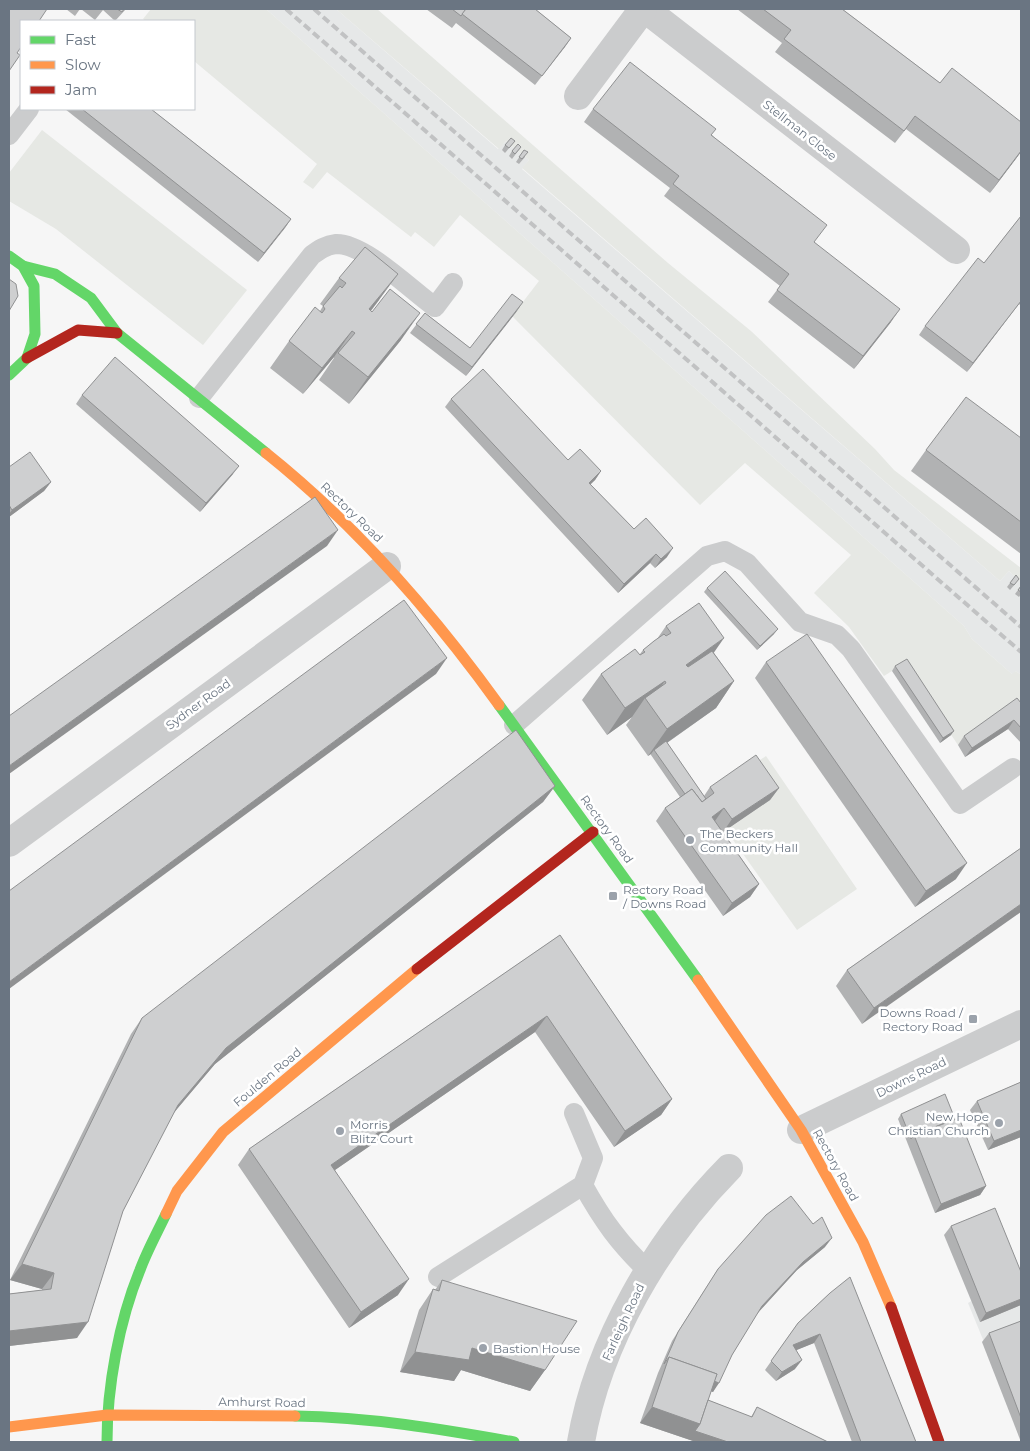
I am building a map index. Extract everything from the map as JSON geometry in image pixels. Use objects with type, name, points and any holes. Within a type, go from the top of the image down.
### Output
[{"type":"main road","name":"Rectory Road","points":[[9,256],[23,266],[55,274],[91,298],[117,333],[288,471],[387,566],[417,599],[593,832],[702,984],[801,1130],[863,1242],[896,1320],[938,1442]]},
{"type":"main road","name":"Rectory Road","points":[[23,266],[34,286],[35,334],[27,358]]},
{"type":"main road","points":[[9,375],[27,358],[78,330],[117,333]]},
{"type":"main road","name":"Foulden Road","points":[[107,1442],[107,1415],[117,1345],[140,1271],[177,1191],[223,1132],[430,958],[567,850],[593,832]]},
{"type":"main road","name":"Amhurst Road","points":[[9,1427],[107,1415],[238,1414],[347,1417],[410,1424],[514,1442]]},
{"type":"street","name":"Stellman Close","points":[[578,96],[636,12],[956,250]]},
{"type":"street","name":"Sydner Road","points":[[9,843],[387,566]]},
{"type":"street","name":"Downs Road","points":[[801,1130],[1021,1024]]},
{"type":"street","name":"Farleigh Road","points":[[581,1442],[584,1424],[606,1354],[640,1284],[707,1191],[729,1168]]},
{"type":"lane","points":[[9,135],[28,110]]},
{"type":"lane","points":[[199,398],[312,255],[321,248],[338,244],[361,250],[435,307],[453,283]]},
{"type":"lane","points":[[514,725],[707,556],[725,552],[747,563],[800,622],[837,635],[851,649],[960,804],[1013,768]]},
{"type":"lane","points":[[438,1277],[583,1185],[593,1158],[574,1113]]},
{"type":"lane","points":[[583,1185],[605,1224],[621,1246],[649,1272]]},
{"type":"shaded area","points":[[151,9],[266,9],[964,626],[972,639],[1012,674],[1016,671],[1021,675],[1021,718],[1010,707],[958,745],[903,664],[884,676],[849,627],[814,593],[851,555],[745,463],[700,505],[512,316],[539,281],[460,215],[434,247],[415,232],[411,237],[327,172],[313,189],[303,182],[317,164],[195,62],[195,20],[143,19]]},
{"type":"shaded area","points":[[266,9],[336,9],[498,149],[506,141],[529,160],[522,169],[1000,581],[1009,571],[1021,582],[1021,675],[1016,671],[1013,675],[972,639],[964,626]]},
{"type":"shaded area","points":[[336,9],[377,9],[668,263],[751,331],[875,449],[894,470],[1021,568],[1021,582],[1009,571],[1000,581],[522,168],[529,160],[506,141],[499,149]]},
{"type":"shaded area","points":[[42,130],[247,290],[203,345],[56,229],[9,201],[9,173]]},
{"type":"shaded area","points":[[766,756],[857,889],[797,930],[726,830],[769,800],[754,764]]},
{"type":"shaded area","points":[[1021,1273],[1021,1432],[968,1303]]},
{"type":"building","points":[[9,9],[47,9],[40,20],[20,20],[20,48],[17,53],[20,55],[9,71]]},
{"type":"building","points":[[452,9],[466,9],[461,16]]},
{"type":"building","points":[[466,9],[535,9],[571,38],[542,76],[462,14]]},
{"type":"building","points":[[763,9],[842,9],[940,83],[952,68],[1021,122],[1021,151],[999,180],[915,116],[904,131],[784,39],[791,30]]},
{"type":"building","points":[[630,62],[716,129],[711,135],[827,225],[814,242],[900,309],[863,356],[777,290],[789,274],[673,184],[679,176],[593,109]]},
{"type":"building","points":[[83,110],[152,110],[291,219],[264,253]]},
{"type":"building","points":[[511,138],[515,141],[509,148],[505,145]]},
{"type":"building","points":[[518,144],[521,147],[515,154],[512,151]]},
{"type":"building","points":[[524,150],[528,152],[522,159],[519,157]]},
{"type":"building","points":[[1021,216],[1021,301],[973,363],[925,326],[978,258],[984,263]]},
{"type":"building","points":[[365,247],[398,274],[369,309],[372,312],[390,289],[420,313],[368,377],[338,353],[355,333],[352,331],[322,368],[289,341],[315,307],[322,313],[325,309],[323,306],[340,286],[342,288],[346,283],[339,278]]},
{"type":"building","points":[[9,279],[16,284],[18,296],[9,311]]},
{"type":"building","points":[[512,294],[523,302],[472,367],[416,324],[425,313],[470,348]]},
{"type":"building","points":[[115,357],[239,466],[206,503],[82,395]]},
{"type":"building","points":[[483,369],[568,460],[580,449],[601,471],[589,483],[634,529],[646,518],[673,548],[661,559],[656,554],[624,584],[451,399]]},
{"type":"building","points":[[966,397],[1021,438],[1021,522],[926,450]]},
{"type":"building","points":[[30,452],[51,482],[12,510],[9,505],[9,467]]},
{"type":"building","points":[[315,497],[338,530],[9,766],[9,716]]},
{"type":"building","points":[[725,571],[778,629],[760,646],[707,588]]},
{"type":"building","points":[[1016,575],[1019,579],[1014,585],[1010,583]]},
{"type":"building","points":[[404,600],[447,658],[9,982],[9,891]]},
{"type":"building","points":[[699,603],[724,638],[686,665],[688,667],[712,651],[734,681],[667,729],[645,698],[666,683],[665,681],[625,708],[601,674],[635,649],[640,655],[645,652],[643,650],[654,641],[664,634],[666,636],[671,633],[666,626]]},
{"type":"building","points":[[807,634],[967,863],[926,891],[766,662]]},
{"type":"building","points":[[907,659],[954,731],[943,738],[895,666]]},
{"type":"building","points":[[1017,698],[1021,703],[1021,728],[1014,720],[972,748],[964,736]]},
{"type":"building","points":[[516,730],[555,786],[226,1048],[178,1105],[123,1211],[88,1322],[9,1331],[9,1294],[51,1289],[54,1273],[22,1264],[142,1018]]},
{"type":"building","points":[[666,741],[706,799],[702,802],[692,789],[685,794],[654,750]]},
{"type":"building","name":"The Beckers Community Hall","points":[[756,755],[779,788],[732,819],[724,808],[712,817],[759,884],[732,903],[665,808],[692,789],[702,802],[714,793],[710,787]]},
{"type":"building","points":[[1021,848],[1021,904],[874,1008],[847,970]]},
{"type":"building","name":"Morris Blitz Court","points":[[560,935],[672,1099],[625,1131],[547,1016],[331,1165],[409,1279],[361,1312],[249,1149]]},
{"type":"building","name":"New Hope Christian Church","points":[[1021,1082],[1021,1130],[994,1141],[977,1101]]},
{"type":"building","points":[[945,1094],[955,1119],[914,1135],[911,1139],[901,1114]]},
{"type":"building","points":[[959,1118],[986,1186],[941,1204],[914,1135]]},
{"type":"building","points":[[791,1196],[813,1224],[822,1217],[832,1238],[803,1262],[762,1306],[732,1355],[719,1383],[714,1381],[717,1374],[669,1357],[664,1364],[678,1332],[718,1269],[766,1215]]},
{"type":"building","points":[[995,1208],[1021,1272],[1021,1299],[986,1313],[951,1226]]},
{"type":"building","points":[[850,1277],[916,1442],[861,1442],[820,1334],[793,1345],[802,1360],[782,1372],[771,1361],[798,1323]]},
{"type":"building","points":[[442,1280],[577,1321],[545,1370],[472,1348],[469,1360],[415,1352],[433,1289],[439,1291]]},
{"type":"building","points":[[1021,1321],[1021,1418],[989,1333]]},
{"type":"building","points":[[669,1357],[717,1374],[700,1424],[652,1407]]},
{"type":"building","points":[[708,1400],[752,1417],[757,1407],[828,1442],[728,1442],[695,1431],[700,1424]]},
{"type":"railway","points":[[286,9],[1021,652]]},
{"type":"railway","points":[[314,9],[1021,627]]},
{"type":"traffic: fast","points":[[9,256],[23,266],[34,286],[35,334],[27,358],[9,375]]},
{"type":"traffic: fast","points":[[23,266],[55,274],[91,298],[117,333],[266,453]]},
{"type":"traffic: fast","points":[[499,705],[698,980]]},
{"type":"traffic: fast","points":[[107,1442],[109,1399],[120,1332],[140,1270],[166,1214]]},
{"type":"traffic: fast","points":[[295,1416],[378,1421],[514,1442]]},
{"type":"traffic: slow","points":[[266,453],[331,510],[391,571],[420,603],[499,705]]},
{"type":"traffic: slow","points":[[166,1214],[177,1191],[223,1132],[417,969]]},
{"type":"traffic: slow","points":[[698,980],[801,1130],[863,1242],[891,1307]]},
{"type":"traffic: slow","points":[[9,1427],[107,1415],[295,1416]]},
{"type":"traffic: jam","points":[[27,358],[78,330],[117,333]]},
{"type":"traffic: jam","points":[[417,969],[593,832]]},
{"type":"traffic: jam","points":[[891,1307],[939,1442]]},
{"type":"place","name":"The Beckers Community Hall","points":[[690,840]]},
{"type":"place","name":"Rectory Road / Downs Road","points":[[613,896]]},
{"type":"place","name":"Downs Road / Rectory Road","points":[[973,1019]]},
{"type":"place","name":"New Hope Christian Church","points":[[999,1123]]},
{"type":"place","name":"Morris Blitz Court","points":[[340,1131]]},
{"type":"place","name":"Bastion House","points":[[483,1348]]}]
